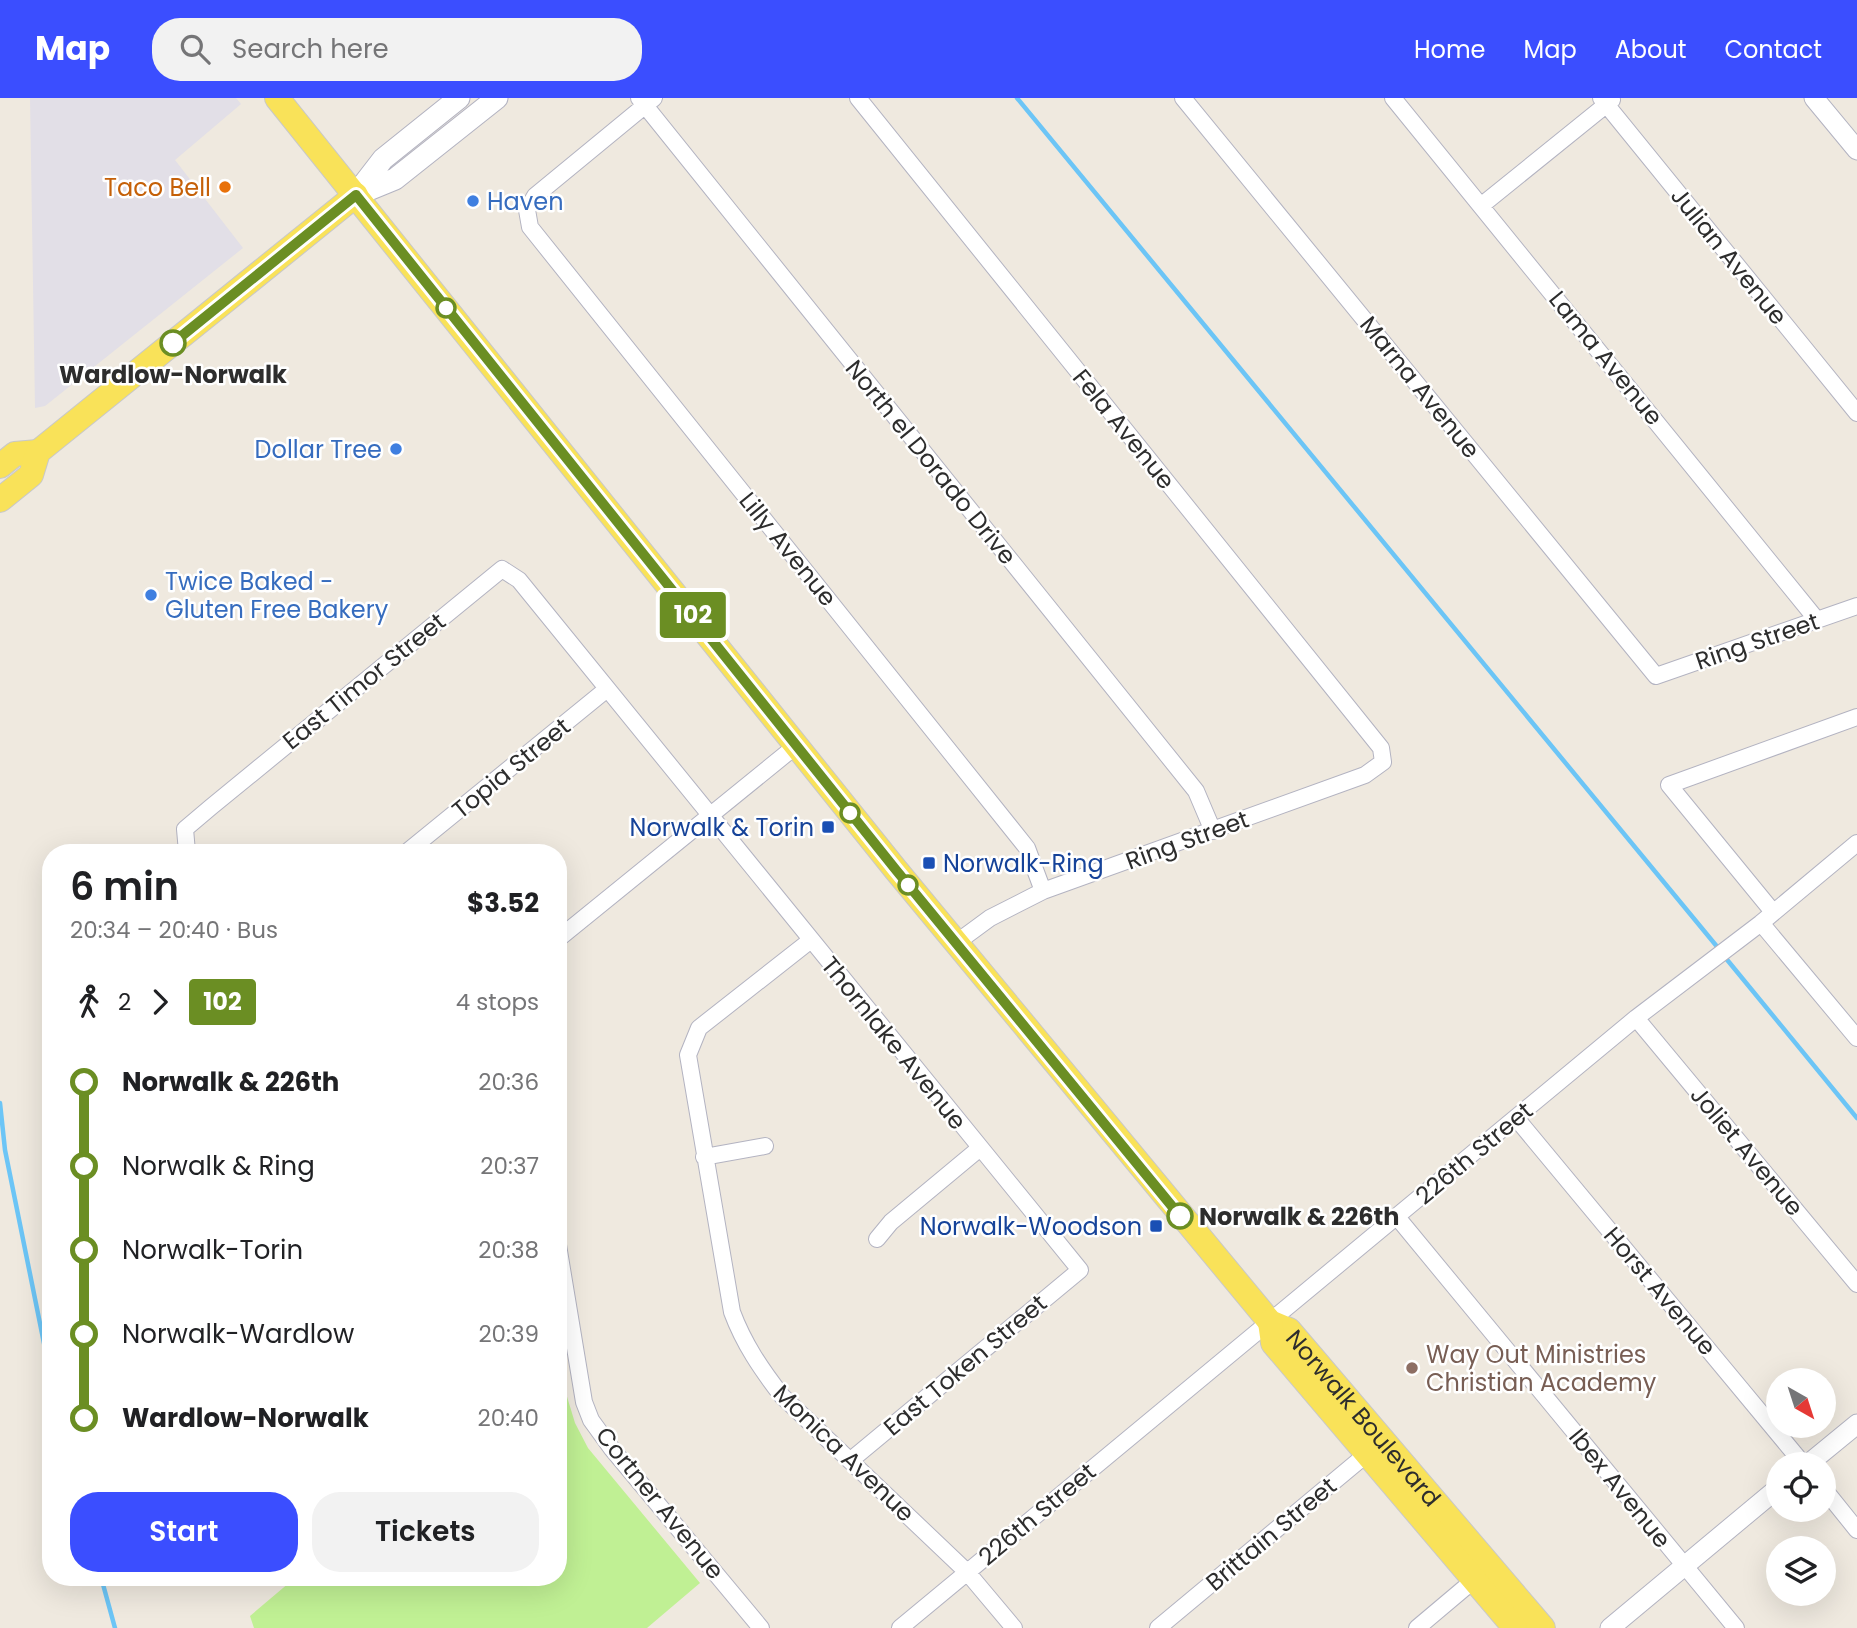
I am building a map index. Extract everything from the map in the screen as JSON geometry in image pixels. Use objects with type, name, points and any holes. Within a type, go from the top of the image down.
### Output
[{"type":"main road","points":[[277,98],[356,195]]},
{"type":"main road","points":[[0,466],[15,454],[38,452],[356,195],[383,159],[459,98]]},
{"type":"main road","points":[[356,195],[395,179],[497,98]]},
{"type":"main road","name":"Norwalk Boulevard","points":[[356,195],[956,943],[1270,1322],[1273,1343],[1375,1447],[1543,1628]]},
{"type":"main road","points":[[0,500],[31,475],[38,452]]},
{"type":"main road","name":"Norwalk Boulevard","points":[[1375,1447],[1474,1580],[1515,1628]]},
{"type":"street","name":"Fela Avenue","points":[[858,98],[1381,748],[1383,762]]},
{"type":"street","name":"Marna Avenue","points":[[1183,98],[1657,676]]},
{"type":"street","name":"Lama Avenue","points":[[1393,98],[1817,620]]},
{"type":"street","points":[[1814,98],[1857,150]]},
{"type":"street","points":[[1482,205],[1607,100]]},
{"type":"street","name":"Julian Avenue","points":[[1607,100],[1857,413]]},
{"type":"street","name":"Lilly Avenue","points":[[646,101],[535,196],[527,210],[530,227],[1027,848],[1043,891]]},
{"type":"street","name":"North el Dorado Drive","points":[[646,101],[1196,791],[1213,831]]},
{"type":"street","name":"East Timor Street","points":[[186,844],[185,828],[502,569],[519,580]]},
{"type":"street","name":"Thornlake Avenue","points":[[519,580],[1080,1270]]},
{"type":"street","name":"Ring Street","points":[[1657,676],[1857,606]]},
{"type":"street","name":"Topia Street","points":[[417,844],[607,688]]},
{"type":"street","points":[[1857,717],[1669,785],[1857,1038]]},
{"type":"street","points":[[567,932],[797,745]]},
{"type":"street","name":"Ring Street","points":[[956,943],[990,918],[1043,891],[1365,775],[1383,762]]},
{"type":"street","name":"226th Street","points":[[900,1628],[1636,1018],[1767,917],[1857,843]]},
{"type":"street","name":"Monica Avenue","points":[[811,940],[699,1028],[688,1055],[732,1312],[743,1340],[782,1396],[967,1572],[1014,1628]]},
{"type":"street","name":"Joliet Avenue","points":[[1636,1018],[1857,1284]]},
{"type":"street","name":"Horst Avenue","points":[[1516,1118],[1794,1452]]},
{"type":"street","points":[[704,1157],[765,1146]]},
{"type":"street","points":[[877,1240],[891,1222],[980,1148]]},
{"type":"street","name":"Ibex Avenue","points":[[1397,1217],[1736,1628]]},
{"type":"street","name":"East Token Street","points":[[851,1460],[1080,1270]]},
{"type":"street","name":"Cortner Avenue","points":[[567,1318],[584,1402],[591,1420],[612,1450],[761,1628]]},
{"type":"street","points":[[1821,1452],[1857,1424]]},
{"type":"street","name":"Brittain Street","points":[[1158,1628],[1375,1447]]},
{"type":"street","points":[[1610,1628],[1766,1498]]},
{"type":"street","points":[[1836,1504],[1857,1530]]},
{"type":"street","points":[[1416,1628],[1474,1580]]},
{"type":"shaded area","points":[[30,98],[236,98],[241,104],[175,160],[243,248],[45,406],[35,408]]},
{"type":"green space","points":[[567,1397],[575,1423],[588,1448],[700,1583],[647,1628],[254,1628],[250,1616],[285,1586],[567,1586]]},
{"type":"waterway","points":[[1017,98],[1719,949]]},
{"type":"waterway","points":[[1724,956],[1857,1118]]},
{"type":"waterway","points":[[0,1103],[5,1150],[42,1333]]},
{"type":"waterway","points":[[103,1586],[115,1628]]},
{"type":"bus line","name":"102","points":[[173,343],[356,195],[896,870],[1180,1216]]},
{"type":"place","name":"Taco Bell","points":[[225,187]]},
{"type":"place","name":"Haven","points":[[473,201]]},
{"type":"place","name":"Wardlow-Norwalk","points":[[173,343]]},
{"type":"place","name":"Dollar Tree","points":[[396,449]]},
{"type":"place","name":"Twice Baked - Gluten Free Bakery","points":[[151,595]]},
{"type":"place","name":"Norwalk & Torin","points":[[828,827]]},
{"type":"place","name":"Norwalk-Ring","points":[[929,863]]},
{"type":"place","name":"Norwalk & 226th","points":[[1180,1216]]},
{"type":"place","name":"Norwalk-Woodson","points":[[1156,1226]]},
{"type":"place","name":"Way Out Ministries Christian Academy","points":[[1412,1368]]}]
